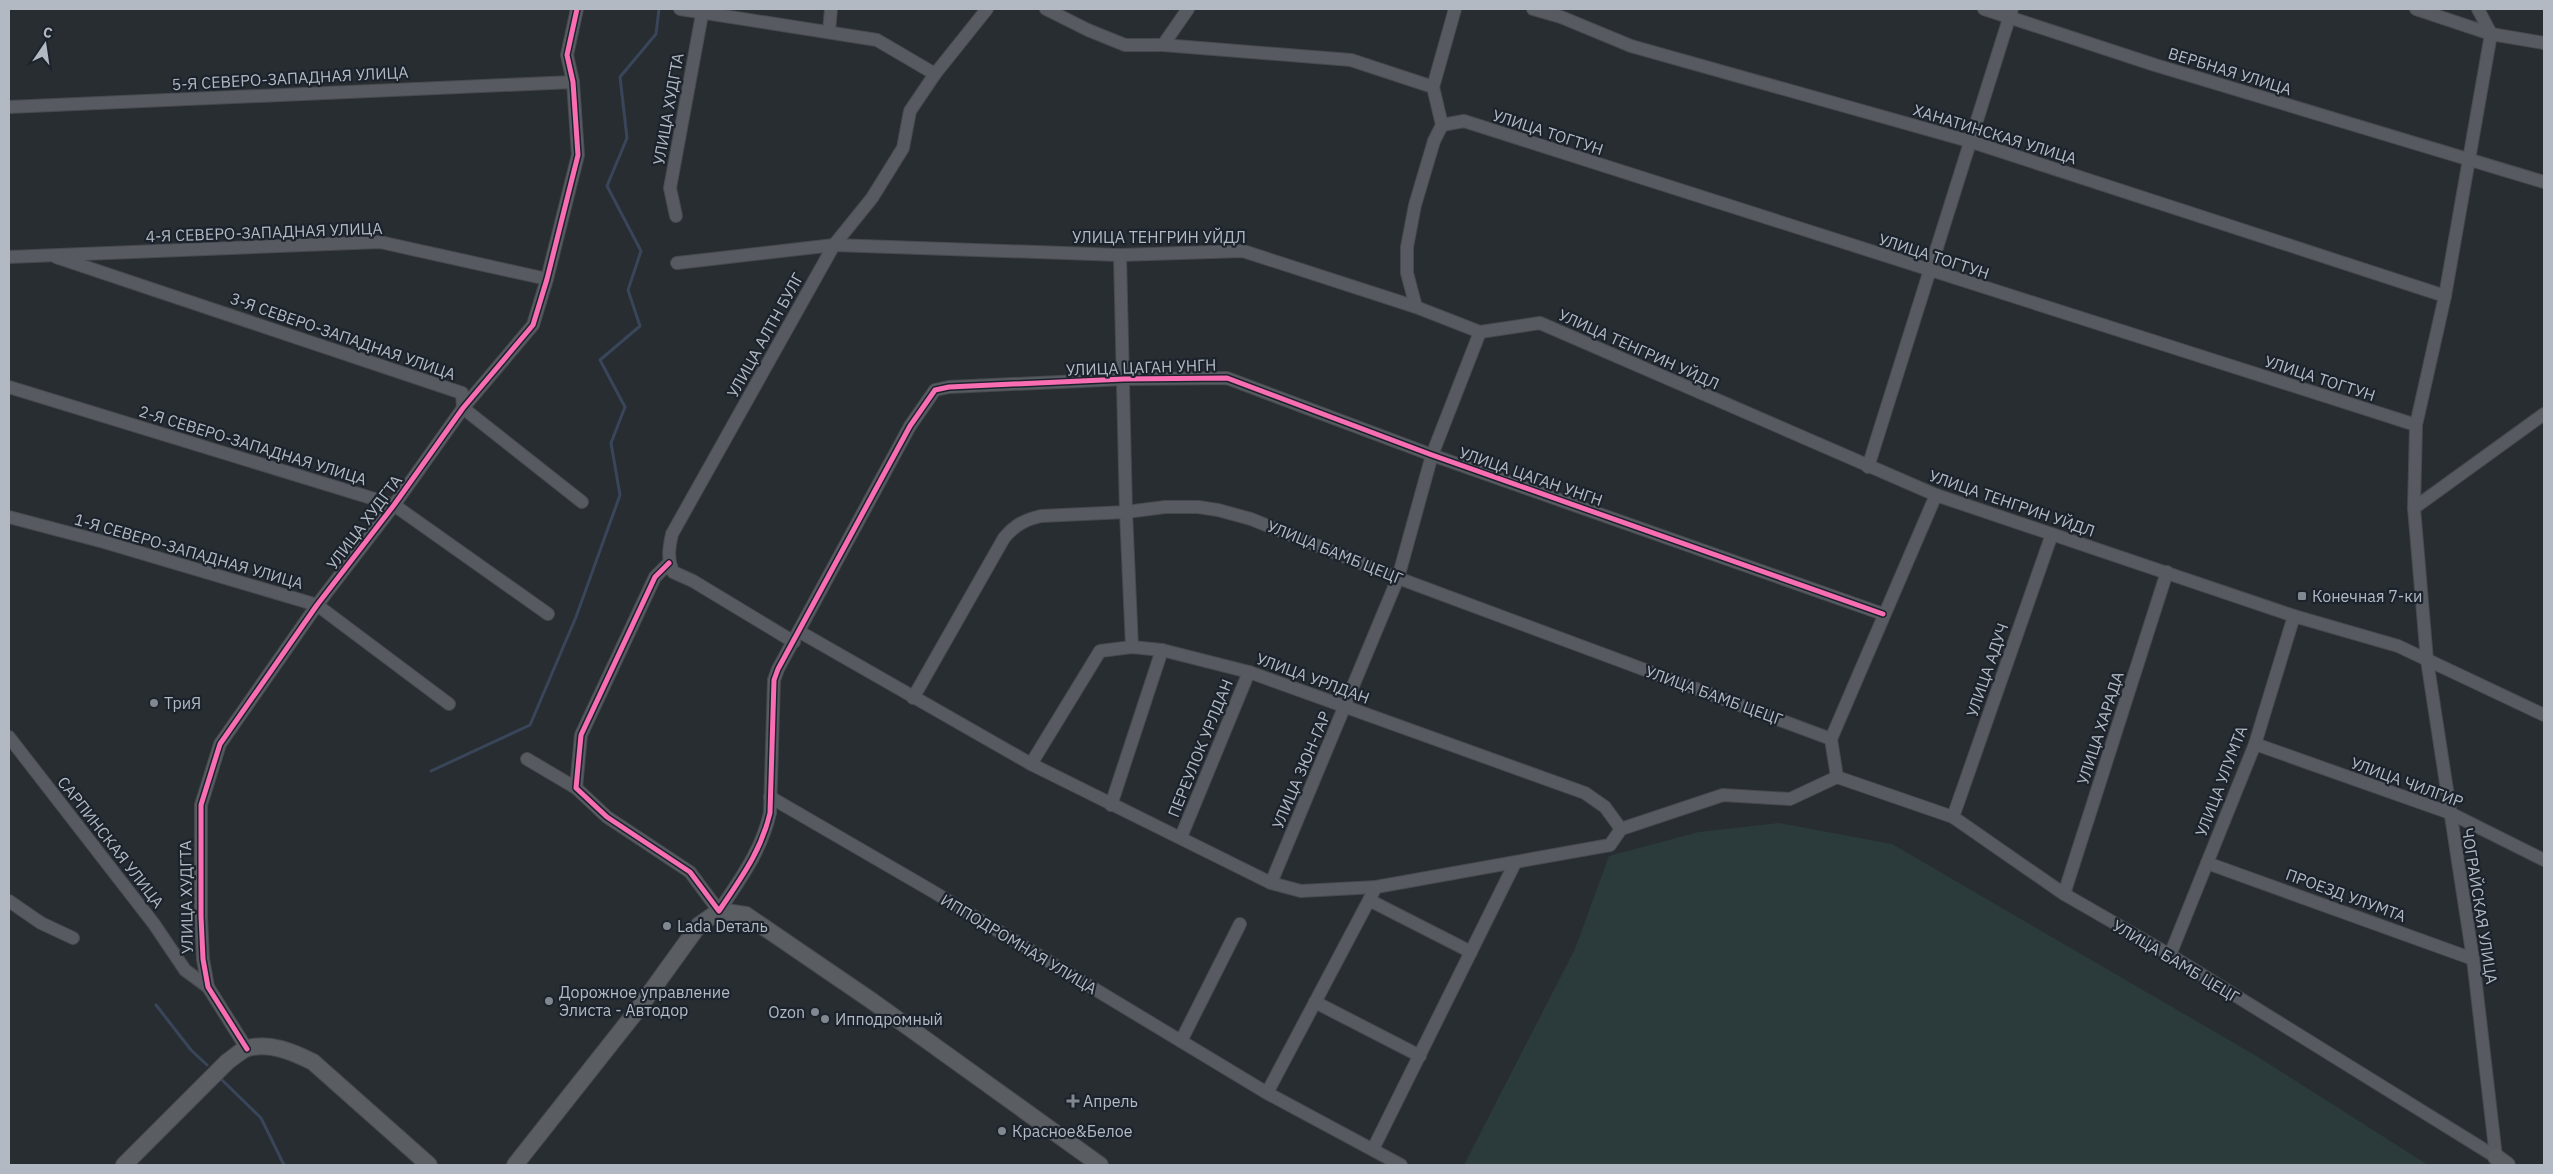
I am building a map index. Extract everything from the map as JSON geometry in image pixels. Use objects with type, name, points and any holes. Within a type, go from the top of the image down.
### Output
[{"type":"main road","points":[[515,1165],[639,1008],[699,924],[719,911],[746,915],[872,1001],[1100,1165]]},
{"type":"main road","points":[[124,1165],[210,1078],[247,1048],[275,1047],[293,1052],[313,1062],[429,1165]]},
{"type":"street","name":"УЛИЦА ХУДГТА","points":[[247,1048],[208,987],[200,916],[201,805],[220,744],[317,605],[394,504],[463,408],[533,325],[547,280],[578,155],[573,82],[567,55],[578,9]]},
{"type":"street","points":[[680,9],[703,10],[829,30],[877,40],[935,74]]},
{"type":"street","points":[[829,30],[832,9]]},
{"type":"street","name":"УЛИЦА АЛТН БУЛГ","points":[[669,562],[668,550],[672,534],[834,245],[872,198],[903,148],[910,111],[935,74],[987,9]]},
{"type":"street","points":[[1046,9],[1088,30],[1125,45],[1163,45],[1351,60],[1433,87]]},
{"type":"street","points":[[1163,45],[1188,9]]},
{"type":"street","points":[[1416,307],[1407,273],[1407,247],[1415,206],[1434,141],[1442,125],[1433,87],[1455,9]]},
{"type":"street","name":"ХАНАТИНСКАЯ УЛИЦА","points":[[1533,9],[1560,17],[1631,46],[1969,141],[2445,296]]},
{"type":"street","name":"ВЕРБНАЯ УЛИЦА","points":[[1984,9],[2011,13],[2155,65],[2544,182]]},
{"type":"street","points":[[2416,9],[2491,34],[2544,43]]},
{"type":"street","points":[[2478,9],[2491,34]]},
{"type":"street","name":"УЛИЦА ХУДГТА","points":[[676,216],[670,188],[703,10]]},
{"type":"street","points":[[1868,467],[1931,272],[1969,141],[2011,13]]},
{"type":"street","name":"ЧОГРАЙСКАЯ УЛИЦА","points":[[2491,34],[2445,296],[2416,425],[2414,508],[2427,660],[2473,959],[2501,1161]]},
{"type":"street","name":"5-Я СЕВЕРО-ЗАПАДНАЯ УЛИЦА","points":[[9,107],[573,82]]},
{"type":"street","name":"УЛИЦА ТОГТУН","points":[[1442,125],[1464,121],[1931,272],[2416,425]]},
{"type":"street","name":"4-Я СЕВЕРО-ЗАПАДНАЯ УЛИЦА","points":[[9,257],[56,257],[380,242],[547,280]]},
{"type":"street","name":"УЛИЦА ТЕНГРИН УЙДЛ","points":[[677,263],[834,245],[1120,255],[1243,251],[1416,307],[1480,332],[1540,323],[1936,495],[2294,616],[2398,646],[2544,715]]},
{"type":"street","points":[[1120,255],[1126,512],[1132,647]]},
{"type":"street","name":"3-Я СЕВЕРО-ЗАПАДНАЯ УЛИЦА","points":[[56,257],[462,393],[463,408],[582,502]]},
{"type":"street","name":"УЛИЦА ЗЮН-ГАР","points":[[1271,882],[1346,707],[1398,578],[1432,455],[1480,332]]},
{"type":"street","name":"УЛИЦА ЦАГАН УНГН","points":[[719,911],[760,848],[770,813],[774,680],[783,658],[797,637],[910,426],[936,390],[949,387],[1124,378],[1227,378],[1432,455],[1883,614]]},
{"type":"street","name":"2-Я СЕВЕРО-ЗАПАДНАЯ УЛИЦА","points":[[9,387],[394,504],[548,614]]},
{"type":"street","points":[[2414,508],[2544,414]]},
{"type":"street","points":[[576,788],[581,735],[655,577],[669,562],[673,572],[913,698],[1031,764],[1271,882],[1302,891],[1376,887],[1610,845],[1621,830],[1723,795],[1790,799],[1836,777],[1831,739],[1883,614],[1936,495]]},
{"type":"street","name":"УЛИЦА БАМБ ЦЕЦГ","points":[[913,698],[1004,538],[1016,524],[1041,516],[1198,506],[1251,519],[1398,578],[1831,739]]},
{"type":"street","name":"1-Я СЕВЕРО-ЗАПАДНАЯ УЛИЦА","points":[[9,517],[104,542],[317,605],[449,704]]},
{"type":"street","name":"УЛИЦА АДУЧ","points":[[1953,817],[2052,534]]},
{"type":"street","name":"УЛИЦА ХАРАДА","points":[[2064,894],[2167,572]]},
{"type":"street","name":"УЛИЦА УЛУМТА","points":[[2170,955],[2255,744],[2294,616]]},
{"type":"street","name":"УЛИЦА УРЛДАН","points":[[1031,764],[1100,651],[1132,647],[1162,650],[1249,672],[1585,793],[1605,807],[1621,830]]},
{"type":"street","points":[[1111,805],[1162,650]]},
{"type":"street","name":"ПЕРЕУЛОК УРЛДАН","points":[[1181,837],[1249,672]]},
{"type":"street","name":"САРПИНСКАЯ УЛИЦА","points":[[9,737],[154,924],[185,970],[208,987]]},
{"type":"street","name":"УЛИЦА ЧИЛГИР","points":[[2255,744],[2450,813],[2544,860]]},
{"type":"street","points":[[527,759],[576,788],[607,817],[690,872],[719,911]]},
{"type":"street","name":"УЛИЦА БАМБ ЦЕЦГ","points":[[1836,777],[1953,817],[2064,894],[2170,955],[2501,1161]]},
{"type":"street","name":"ИППОДРОМНАЯ УЛИЦА","points":[[770,797],[932,891],[1267,1093],[1401,1165]]},
{"type":"street","points":[[1373,1150],[1515,863]]},
{"type":"street","name":"ПРОЕЗД УЛУМТА","points":[[2207,863],[2473,959]]},
{"type":"street","points":[[1267,1093],[1376,887]]},
{"type":"street","points":[[1369,900],[1471,952]]},
{"type":"street","points":[[9,901],[41,923],[73,938]]},
{"type":"street","points":[[1181,1041],[1240,924]]},
{"type":"street","points":[[1315,1002],[1420,1056]]},
{"type":"shaded area","points":[[1779,823],[1892,844],[2258,1057],[2428,1165],[1464,1165],[1575,949],[1609,856],[1699,832]]},
{"type":"waterway","points":[[431,771],[530,725],[576,617],[620,495],[611,443],[625,407],[600,360],[640,326],[628,290],[641,251],[607,186],[627,138],[620,77],[656,34],[659,9]]},
{"type":"waterway","points":[[156,1005],[191,1050],[207,1065]]},
{"type":"waterway","points":[[220,1078],[261,1118],[284,1165]]},
{"type":"cycle path","points":[[247,1049],[208,987],[203,959],[201,805],[220,744],[317,605],[394,505],[463,408],[533,325],[547,279],[578,155],[573,82],[567,55],[577,9]]},
{"type":"cycle path","points":[[669,563],[655,577],[581,735],[576,788],[607,817],[690,872],[719,911],[755,853],[770,813],[774,680],[778,669],[910,426],[935,390],[949,387],[1124,379],[1227,378],[1432,455],[1883,614]]},
{"type":"place","name":"Конечная 7-ки","points":[[2302,596]]},
{"type":"place","name":"ТриЯ","points":[[154,703]]},
{"type":"place","name":"Lada Dеталь","points":[[667,926]]},
{"type":"place","name":"Дорожное управление Элиста - Автодор","points":[[549,1001]]},
{"type":"place","name":"Ozon","points":[[815,1012]]},
{"type":"place","name":"Ипподромный","points":[[825,1019]]},
{"type":"place","name":"Апрель","points":[[1073,1101]]},
{"type":"place","name":"Красное&Белое","points":[[1002,1131]]}]
